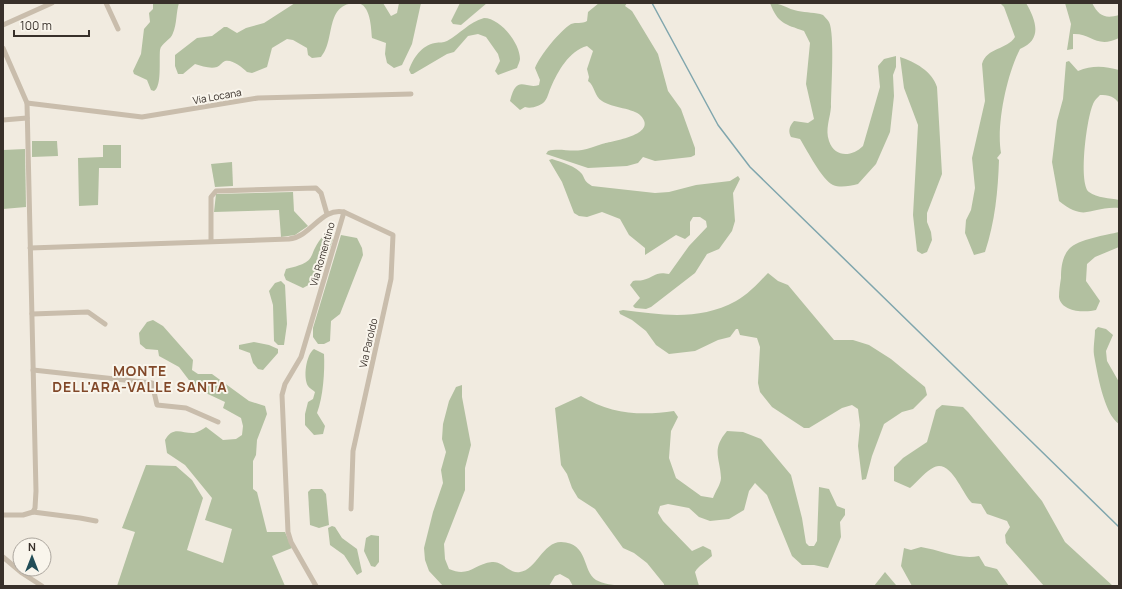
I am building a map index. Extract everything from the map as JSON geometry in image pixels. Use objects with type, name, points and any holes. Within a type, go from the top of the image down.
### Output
[{"type":"street","points":[[3,25],[52,3]]},
{"type":"street","points":[[106,3],[118,29]]},
{"type":"street","points":[[3,48],[27,103],[36,491],[35,508],[33,512]]},
{"type":"street","name":"Via Locana","points":[[27,103],[142,117],[258,98],[411,94]]},
{"type":"street","points":[[3,120],[27,118]]},
{"type":"street","points":[[211,241],[211,197],[216,191],[316,188],[322,195],[327,214]]},
{"type":"street","name":"Via Romentino","points":[[30,248],[292,239],[301,235],[327,214],[338,211],[344,212],[301,357],[285,384],[282,395],[288,532],[291,542],[316,586]]},
{"type":"street","name":"Via Paroldo","points":[[344,212],[392,235],[391,279],[353,451],[352,509]]},
{"type":"street","points":[[32,314],[88,312],[105,324]]},
{"type":"street","points":[[33,370],[152,383],[157,405],[186,408],[218,422]]},
{"type":"street","points":[[3,515],[23,515],[33,512],[80,518],[96,522]]},
{"type":"street","points":[[3,557],[22,573],[42,586]]},
{"type":"green space","points":[[153,3],[179,3],[173,33],[162,45],[160,50],[159,79],[157,88],[154,91],[151,90],[147,80],[134,74],[133,71],[141,54],[144,29],[150,22],[149,13],[153,9]]},
{"type":"green space","points":[[295,3],[357,3],[347,5],[340,9],[335,16],[326,50],[321,57],[312,58],[308,55],[307,48],[293,40],[287,39],[272,48],[267,67],[252,73],[247,72],[231,61],[228,61],[214,68],[195,64],[183,74],[178,74],[175,66],[175,55],[197,38],[212,36],[224,27],[227,27],[237,33],[246,28],[264,23]]},
{"type":"green space","points":[[357,3],[383,3],[391,16],[397,13],[399,3],[421,3],[412,44],[402,65],[394,68],[387,63],[385,54],[386,43],[372,38],[371,23],[368,12],[362,4]]},
{"type":"green space","points":[[460,3],[487,3],[461,25],[453,24],[451,21]]},
{"type":"green space","points":[[599,3],[627,3],[625,6],[632,11],[658,54],[668,91],[681,109],[695,148],[695,155],[691,157],[655,161],[643,157],[638,163],[627,166],[588,168],[546,154],[548,151],[552,150],[587,149],[623,139],[639,132],[645,123],[638,113],[611,105],[599,99],[588,81],[589,77],[587,69],[593,51],[587,46],[575,52],[565,62],[543,103],[536,107],[525,107],[520,110],[510,101],[513,92],[519,85],[539,85],[540,80],[535,68],[546,50],[566,27],[571,24],[587,21],[588,12]]},
{"type":"green space","points":[[770,3],[778,4],[798,11],[820,14],[823,15],[829,22],[832,38],[832,63],[831,107],[827,132],[832,147],[839,153],[849,154],[859,150],[863,146],[880,87],[878,66],[884,59],[896,56],[896,67],[893,75],[894,96],[890,132],[876,164],[858,184],[848,186],[833,185],[824,177],[800,139],[791,137],[790,135],[790,127],[794,121],[808,123],[814,119],[806,84],[810,43],[804,31],[787,25],[779,19]]},
{"type":"green space","points":[[1000,3],[1026,3],[1035,23],[1035,35],[1027,45],[1020,49],[1015,59],[1007,86],[1001,114],[1001,153],[997,158],[999,160],[999,172],[994,218],[985,252],[974,255],[965,233],[966,220],[971,210],[975,188],[972,158],[985,101],[982,64],[988,54],[1007,44],[1015,37],[1004,7]]},
{"type":"green space","points":[[1065,3],[1092,3],[1100,14],[1110,17],[1119,15],[1119,38],[1105,42],[1079,34],[1073,34],[1073,49],[1067,50],[1071,24]]},
{"type":"green space","points":[[484,18],[496,22],[508,32],[513,39],[517,46],[520,60],[517,68],[498,75],[495,71],[500,61],[498,54],[486,37],[478,34],[468,36],[454,52],[447,54],[411,74],[409,70],[411,65],[422,49],[430,44],[447,41],[469,25]]},
{"type":"green space","points":[[900,57],[927,72],[935,81],[937,87],[942,174],[927,213],[927,222],[932,240],[927,252],[922,254],[917,251],[913,215],[918,125],[904,88]]},
{"type":"green space","points":[[1069,61],[1078,71],[1098,67],[1119,70],[1119,104],[1111,96],[1100,95],[1094,101],[1091,109],[1086,133],[1084,176],[1089,192],[1100,197],[1119,200],[1119,208],[1082,212],[1068,208],[1059,201],[1052,162],[1057,121],[1063,99],[1066,62]]},
{"type":"green space","points":[[32,141],[57,141],[58,156],[32,157]]},
{"type":"green space","points":[[103,145],[121,145],[121,168],[99,168],[98,205],[79,206],[78,158],[103,157]]},
{"type":"green space","points":[[25,149],[26,207],[3,209],[3,150]]},
{"type":"green space","points":[[552,159],[579,171],[586,182],[592,186],[655,193],[669,192],[696,185],[730,181],[738,176],[740,179],[733,193],[735,221],[732,231],[719,249],[707,254],[695,273],[651,307],[646,309],[635,308],[633,306],[640,298],[630,285],[633,281],[647,279],[661,273],[669,274],[689,246],[707,227],[706,221],[700,217],[693,217],[690,222],[690,235],[685,239],[676,235],[645,255],[645,248],[629,235],[620,219],[602,212],[587,217],[579,216],[574,213],[562,182],[549,160]]},
{"type":"green space","points":[[232,162],[233,186],[215,187],[211,164]]},
{"type":"green space","points":[[293,192],[294,211],[308,226],[295,235],[281,237],[279,210],[214,212],[216,194]]},
{"type":"green space","points":[[1119,232],[1119,247],[1095,257],[1087,264],[1086,281],[1100,301],[1096,310],[1080,311],[1064,306],[1059,295],[1063,259],[1069,249],[1079,243],[1093,238]]},
{"type":"green space","points":[[324,235],[328,235],[333,239],[326,260],[314,279],[303,288],[286,280],[284,275],[286,269],[297,266],[308,260],[318,242]]},
{"type":"green space","points":[[341,235],[357,238],[362,248],[363,255],[340,314],[331,321],[330,341],[324,344],[318,344],[313,337],[313,328]]},
{"type":"green space","points":[[768,273],[778,281],[788,285],[834,340],[853,340],[869,345],[891,359],[925,387],[927,395],[913,409],[902,412],[884,424],[872,456],[866,479],[862,480],[858,446],[860,425],[858,409],[852,405],[842,408],[809,428],[804,428],[772,407],[760,392],[758,383],[760,347],[757,338],[740,335],[738,329],[736,329],[730,337],[718,340],[695,351],[669,354],[656,345],[646,331],[632,320],[620,314],[619,311],[623,310],[667,315],[708,312],[741,298],[754,288]]},
{"type":"green space","points":[[281,281],[285,285],[287,324],[284,345],[278,345],[274,341],[273,305],[269,291],[275,283]]},
{"type":"green space","points":[[153,320],[163,326],[193,360],[192,370],[198,374],[212,374],[249,401],[265,406],[267,414],[257,440],[256,455],[253,461],[253,489],[257,492],[267,532],[285,532],[292,548],[272,556],[285,586],[117,586],[135,532],[122,528],[146,465],[176,466],[192,480],[203,498],[187,550],[223,563],[232,529],[205,520],[212,498],[185,465],[167,453],[165,440],[168,435],[175,431],[194,433],[206,427],[223,440],[236,439],[242,435],[243,426],[241,418],[223,408],[225,402],[195,388],[179,367],[159,356],[158,350],[146,349],[140,344],[139,333],[147,322]]},
{"type":"green space","points":[[1098,327],[1106,329],[1113,335],[1106,351],[1107,361],[1119,382],[1119,424],[1114,419],[1105,402],[1097,372],[1094,349],[1095,330]]},
{"type":"green space","points":[[254,342],[269,345],[278,349],[278,353],[263,370],[258,369],[253,363],[250,353],[239,349],[239,345]]},
{"type":"green space","points":[[314,349],[324,354],[323,384],[321,400],[317,413],[325,426],[323,434],[314,435],[305,425],[305,414],[308,402],[313,399],[315,392],[309,388],[306,382],[307,361]]},
{"type":"green space","points":[[462,385],[462,397],[471,445],[465,468],[465,490],[444,544],[445,559],[449,569],[462,572],[486,563],[496,562],[513,571],[520,572],[531,566],[549,546],[561,542],[576,547],[581,552],[592,576],[596,580],[623,586],[573,586],[569,579],[560,574],[555,576],[549,586],[443,586],[429,571],[425,560],[424,548],[433,512],[443,483],[441,470],[446,452],[442,439],[443,424],[449,401],[456,387]]},
{"type":"green space","points":[[581,396],[603,407],[626,412],[662,413],[674,411],[678,417],[671,431],[669,458],[676,478],[701,496],[713,498],[720,483],[721,478],[718,449],[719,443],[727,431],[743,432],[761,439],[791,475],[802,518],[806,543],[809,546],[814,546],[817,541],[819,487],[829,489],[837,506],[845,509],[845,515],[840,522],[841,537],[828,568],[814,565],[802,565],[792,556],[767,495],[755,483],[749,491],[744,510],[729,519],[710,521],[699,517],[689,508],[668,504],[660,506],[658,513],[663,521],[692,551],[703,546],[711,550],[712,556],[695,572],[699,586],[664,586],[647,563],[634,553],[623,548],[595,509],[578,498],[572,488],[567,474],[561,465],[555,408]]},
{"type":"green space","points":[[942,405],[963,407],[968,412],[1042,501],[1065,542],[1113,586],[1044,586],[1006,543],[1005,535],[1010,527],[1007,521],[987,514],[981,504],[972,503],[955,477],[944,467],[938,466],[931,469],[910,488],[894,481],[894,467],[903,458],[927,442],[936,410]]},
{"type":"green space","points":[[311,489],[322,489],[326,494],[329,525],[319,528],[310,525],[308,492]]},
{"type":"green space","points":[[332,526],[335,527],[342,538],[357,549],[362,572],[357,575],[344,555],[330,545],[328,528]]},
{"type":"green space","points":[[371,535],[379,536],[379,562],[375,567],[371,566],[364,551],[366,538]]},
{"type":"green space","points":[[921,547],[957,556],[979,556],[985,566],[997,569],[1009,586],[912,586],[901,566],[904,548],[911,550]]},
{"type":"green space","points":[[885,572],[896,585],[897,586],[874,586]]},
{"type":"waterway","points":[[652,3],[718,125],[750,167],[1119,527]]},
{"type":"district","name":"MONTE DELL'ARA-VALLE SANTA","points":[[140,380]]}]
